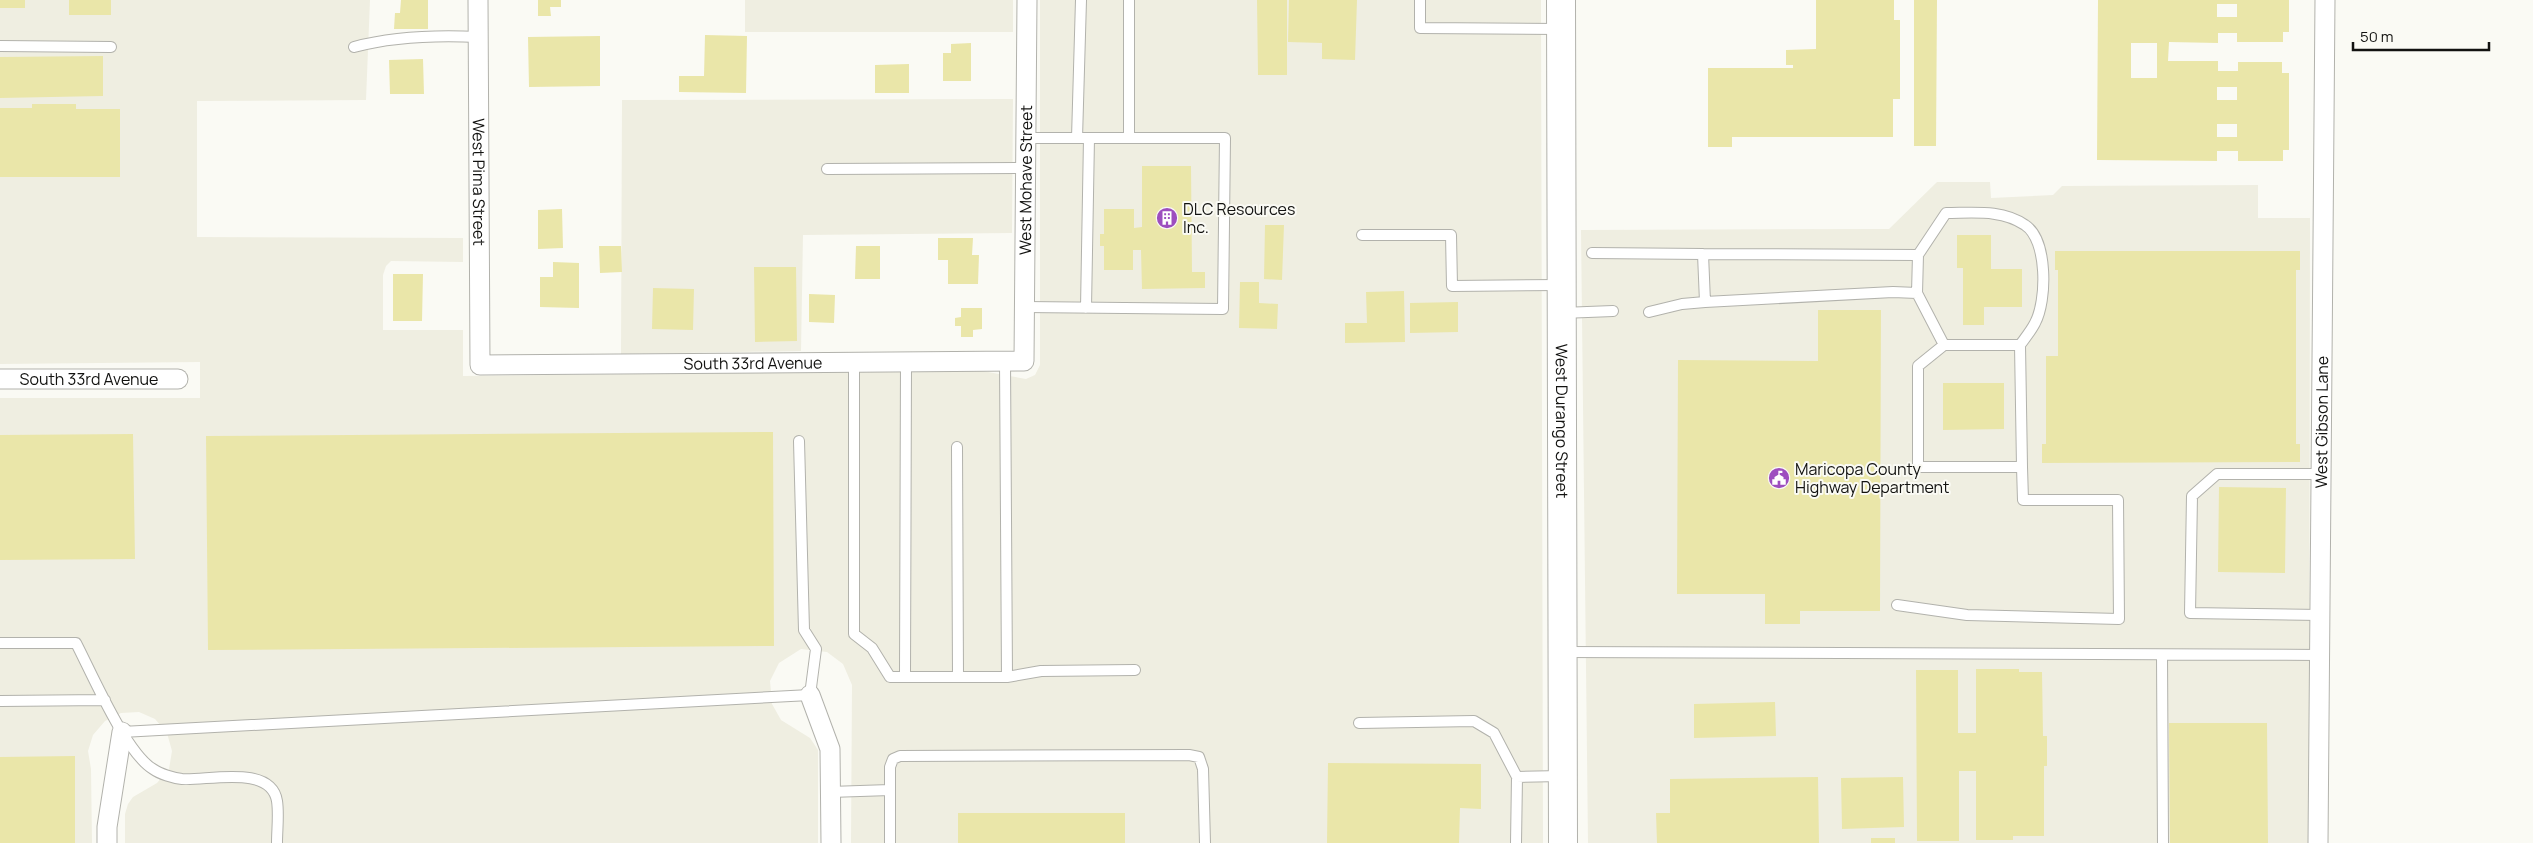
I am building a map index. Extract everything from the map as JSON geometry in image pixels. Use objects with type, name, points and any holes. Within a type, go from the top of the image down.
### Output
[{"type":"street","name":"West Pima Street","points":[[478,0],[480,365]]},
{"type":"street","name":"West Mohave Street","points":[[1024,361],[1026,0]]},
{"type":"street","name":"West Durango Street","points":[[1561,0],[1563,843]]},
{"type":"street","name":"West Gibson Lane","points":[[2318,843],[2325,0]]},
{"type":"street","name":"South 33rd Avenue","points":[[480,365],[1024,361]]},
{"type":"street","name":"South 33rd Avenue","points":[[0,379],[178,379]]},
{"type":"street","points":[[810,695],[830,749],[831,843]]},
{"type":"street","points":[[107,843],[107,827],[122,732]]},
{"type":"lane","points":[[1078,138],[1081,0]]},
{"type":"lane","points":[[1128,138],[1129,0]]},
{"type":"lane","points":[[1420,0],[1420,28],[1561,29]]},
{"type":"lane","points":[[354,47],[386,38],[441,35],[478,37]]},
{"type":"lane","points":[[0,46],[111,47]]},
{"type":"lane","points":[[1025,307],[1222,309],[1225,138],[1026,138]]},
{"type":"lane","points":[[1086,308],[1089,138]]},
{"type":"lane","points":[[827,169],[1026,168]]},
{"type":"lane","points":[[1897,605],[1967,615],[2119,619],[2118,500],[2024,500],[2020,346],[2036,322],[2044,283],[2040,245],[2026,225],[1995,213],[1946,213],[1918,255],[1917,293],[1944,345]]},
{"type":"lane","points":[[1362,236],[1451,235],[1452,286],[1562,285]]},
{"type":"lane","points":[[1592,254],[1918,255]]},
{"type":"lane","points":[[1703,254],[1705,302]]},
{"type":"lane","points":[[1649,312],[1682,304],[1705,302],[1893,292],[1917,293]]},
{"type":"lane","points":[[1562,313],[1614,311]]},
{"type":"lane","points":[[2020,346],[1944,345],[1918,366],[1918,467],[2022,467]]},
{"type":"lane","points":[[1005,361],[1007,677]]},
{"type":"lane","points":[[854,362],[854,634],[872,648],[890,676],[1007,677],[1041,672],[1135,670]]},
{"type":"lane","points":[[905,677],[906,362]]},
{"type":"lane","points":[[122,732],[810,695],[816,649],[804,630],[799,442]]},
{"type":"lane","points":[[957,447],[958,677]]},
{"type":"lane","points":[[2320,615],[2190,613],[2192,496],[2217,474],[2321,474]]},
{"type":"lane","points":[[0,643],[76,643],[122,732],[144,762],[153,769],[180,779],[259,779],[271,790],[277,800],[277,843]]},
{"type":"lane","points":[[1563,652],[2320,655]]},
{"type":"lane","points":[[2162,654],[2163,843]]},
{"type":"lane","points":[[0,701],[105,700]]},
{"type":"lane","points":[[1359,723],[1474,721],[1494,733],[1517,777],[1516,843]]},
{"type":"lane","points":[[890,843],[891,764],[893,759],[900,756],[1195,755],[1201,761],[1202,768],[1205,843]]},
{"type":"lane","points":[[1517,777],[1563,776]]},
{"type":"lane","points":[[830,792],[890,790]]},
{"type":"shaded area","points":[[0,0],[370,0],[366,100],[197,101],[197,237],[463,238],[463,262],[391,261],[386,266],[383,275],[383,330],[463,330],[463,376],[977,370],[1026,379],[1035,375],[1040,365],[1040,0],[1541,0],[1543,843],[851,843],[852,685],[843,664],[827,652],[801,649],[779,663],[770,681],[772,704],[781,720],[810,738],[818,750],[818,843],[125,843],[125,814],[128,804],[133,797],[157,783],[169,769],[172,751],[167,733],[155,719],[139,712],[121,713],[105,721],[93,735],[88,751],[91,769],[92,843],[0,843],[0,398],[200,398],[200,362],[0,364]]},
{"type":"shaded area","points":[[745,0],[1013,0],[1013,32],[745,32]]},
{"type":"shaded area","points":[[1013,99],[1012,233],[803,235],[801,351],[621,354],[622,100]]},
{"type":"shaded area","points":[[1937,182],[1990,182],[1991,198],[2053,195],[2062,186],[2258,185],[2258,218],[2310,218],[2309,843],[1588,843],[1581,230],[1889,229]]},
{"type":"building","points":[[0,0],[25,0],[25,8],[0,8]]},
{"type":"building","points":[[69,0],[111,0],[111,15],[69,15]]},
{"type":"building","points":[[401,0],[428,0],[428,29],[394,29],[395,13],[400,13]]},
{"type":"building","points":[[538,0],[561,0],[561,7],[550,7],[551,16],[538,16]]},
{"type":"building","points":[[1257,0],[1287,0],[1287,75],[1258,75]]},
{"type":"building","points":[[1289,0],[1357,0],[1355,60],[1322,59],[1322,43],[1288,42]]},
{"type":"building","points":[[1816,0],[1894,0],[1894,20],[1900,20],[1900,99],[1893,99],[1893,137],[1732,137],[1732,147],[1708,147],[1708,68],[1793,68],[1793,65],[1786,65],[1786,50],[1816,49]]},
{"type":"building","points":[[1914,0],[1937,0],[1936,146],[1914,146]]},
{"type":"building","points":[[2098,0],[2289,0],[2289,32],[2283,32],[2283,42],[2237,42],[2237,33],[2218,33],[2218,43],[2169,42],[2168,61],[2218,61],[2218,71],[2238,71],[2238,62],[2282,62],[2282,73],[2289,73],[2289,150],[2283,150],[2283,161],[2238,161],[2238,151],[2217,151],[2217,161],[2097,160]],"holes":[[[2217,4],[2237,4],[2237,17],[2217,17]],[[2131,43],[2157,43],[2157,78],[2131,78]],[[2217,87],[2237,87],[2237,100],[2217,100]],[[2217,124],[2237,124],[2237,137],[2217,137]]]},
{"type":"building","points":[[705,35],[747,36],[746,93],[679,92],[679,76],[704,76]]},
{"type":"building","points":[[600,36],[600,86],[529,87],[528,37]]},
{"type":"building","points":[[971,43],[971,81],[943,81],[943,53],[951,53],[951,44]]},
{"type":"building","points":[[103,56],[103,96],[0,98],[0,57]]},
{"type":"building","points":[[423,59],[424,94],[390,94],[389,60]]},
{"type":"building","points":[[909,64],[909,93],[875,93],[875,65]]},
{"type":"building","points":[[32,104],[76,104],[76,109],[120,109],[120,177],[0,177],[0,108],[32,108]]},
{"type":"building","name":"DLC Resources Inc.","points":[[1142,166],[1191,166],[1192,272],[1205,272],[1205,288],[1142,289],[1141,250],[1133,250],[1133,270],[1104,270],[1104,246],[1100,246],[1100,234],[1104,234],[1104,209],[1134,209],[1134,228],[1142,227]]},
{"type":"building","points":[[562,209],[563,248],[538,249],[538,210]]},
{"type":"building","points":[[1265,225],[1284,225],[1282,280],[1264,279]]},
{"type":"building","points":[[1957,235],[1991,235],[1991,269],[2022,269],[2022,307],[1984,307],[1984,325],[1963,325],[1963,268],[1957,268]]},
{"type":"building","points":[[938,238],[973,238],[972,255],[979,255],[978,284],[948,284],[948,260],[938,260]]},
{"type":"building","points":[[599,246],[621,246],[622,272],[600,273]]},
{"type":"building","points":[[856,246],[880,246],[880,279],[855,279]]},
{"type":"building","points":[[2055,251],[2300,251],[2300,270],[2296,270],[2296,444],[2300,444],[2300,462],[2042,463],[2042,444],[2046,444],[2046,356],[2058,356],[2058,270],[2055,270]]},
{"type":"building","points":[[553,262],[579,263],[579,308],[540,307],[540,277],[553,277]]},
{"type":"building","points":[[754,267],[796,267],[797,341],[755,342]]},
{"type":"building","points":[[393,274],[423,274],[422,321],[393,321]]},
{"type":"building","points":[[1240,282],[1259,282],[1259,303],[1278,304],[1277,329],[1239,328]]},
{"type":"building","points":[[653,288],[694,289],[693,330],[652,329]]},
{"type":"building","points":[[1404,291],[1405,342],[1345,343],[1345,323],[1367,323],[1366,292]]},
{"type":"building","points":[[809,294],[835,295],[834,323],[809,322]]},
{"type":"building","points":[[1458,302],[1458,332],[1410,333],[1410,303]]},
{"type":"building","points":[[961,308],[982,308],[982,329],[973,330],[973,337],[961,337],[961,326],[955,326],[955,318],[961,317]]},
{"type":"building","name":"Maricopa County Highway Department","points":[[1818,310],[1881,310],[1880,611],[1800,611],[1800,624],[1765,624],[1765,594],[1677,594],[1678,360],[1818,361]]},
{"type":"building","points":[[1943,383],[2004,383],[2004,429],[1943,430]]},
{"type":"building","points":[[773,432],[774,646],[208,650],[206,436]]},
{"type":"building","points":[[133,434],[135,559],[0,560],[0,435]]},
{"type":"building","points":[[2219,487],[2286,488],[2285,573],[2218,572]]},
{"type":"building","points":[[1976,669],[2019,669],[2019,672],[2042,672],[2043,736],[2047,736],[2047,766],[2044,766],[2044,836],[2013,836],[2013,840],[1976,840],[1976,771],[1959,771],[1959,841],[1917,841],[1916,670],[1958,670],[1958,733],[1976,733]]},
{"type":"building","points":[[1775,702],[1776,736],[1694,738],[1694,704]]},
{"type":"building","points":[[2169,723],[2267,723],[2268,843],[2170,843]]},
{"type":"building","points":[[75,756],[75,843],[0,843],[0,757]]},
{"type":"building","points":[[1328,763],[1481,764],[1481,809],[1460,808],[1459,843],[1327,843]]},
{"type":"building","points":[[1818,777],[1819,843],[1657,843],[1656,813],[1670,813],[1670,779]]},
{"type":"building","points":[[1903,777],[1904,827],[1842,829],[1841,778]]},
{"type":"building","points":[[958,813],[1125,813],[1125,843],[958,843]]},
{"type":"building","points":[[1871,838],[1895,838],[1895,843],[1871,843]]},
{"type":"place","name":"DLC Resources Inc.","points":[[1167,218]]},
{"type":"place","name":"Maricopa County Highway Department","points":[[1779,478]]}]
